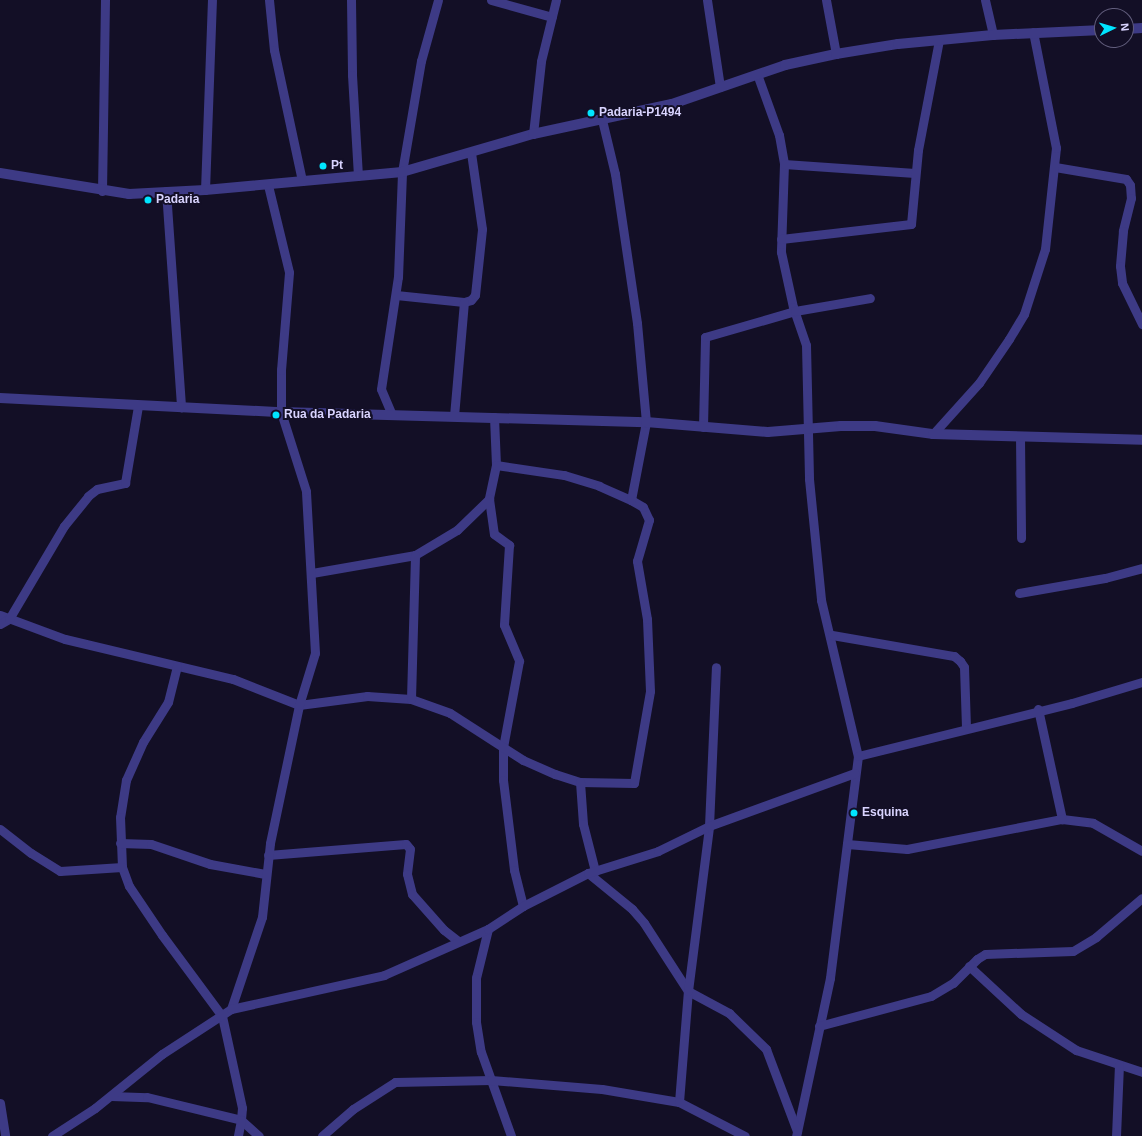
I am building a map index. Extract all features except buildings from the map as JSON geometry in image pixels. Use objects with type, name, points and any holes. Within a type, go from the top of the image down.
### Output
[{"type":"street","points":[[102,192],[105,0]]},
{"type":"street","points":[[205,190],[212,0]]},
{"type":"street","points":[[269,0],[274,50],[302,181]]},
{"type":"street","points":[[351,0],[352,75],[358,176]]},
{"type":"street","points":[[392,415],[381,389],[396,295],[403,224],[402,172],[421,61],[438,0]]},
{"type":"street","points":[[492,0],[552,17]]},
{"type":"street","points":[[533,134],[541,61],[556,0]]},
{"type":"street","points":[[707,0],[720,87]]},
{"type":"street","points":[[826,0],[836,54]]},
{"type":"street","points":[[985,0],[993,35]]},
{"type":"street","points":[[0,174],[102,192],[129,194],[268,185],[402,172],[533,134],[672,104],[757,74],[836,54],[938,40],[1033,32],[1094,30]]},
{"type":"street","points":[[932,434],[979,383],[1024,314],[1045,248],[1055,167],[1054,125],[1033,32]]},
{"type":"street","points":[[781,239],[911,224],[915,173],[938,40]]},
{"type":"street","points":[[757,74],[779,134],[784,164],[781,239],[787,286],[808,357],[807,428],[809,479],[821,600],[832,635],[858,756],[838,930],[796,1134]]},
{"type":"street","points":[[602,120],[615,174],[637,323],[646,422],[631,500]]},
{"type":"street","points":[[396,295],[464,302],[471,300],[475,295],[482,229],[471,153]]},
{"type":"street","points":[[784,164],[915,173]]},
{"type":"street","points":[[1055,167],[1126,179],[1130,186],[1131,198],[1123,231],[1120,266],[1122,283],[1142,324]]},
{"type":"street","points":[[231,1009],[261,923],[268,855],[299,705],[315,653],[312,573],[306,491],[281,412],[289,272],[268,185]]},
{"type":"street","points":[[166,191],[181,407]]},
{"type":"street","points":[[702,427],[705,337],[795,311],[870,298]]},
{"type":"street","points":[[454,416],[464,302]]},
{"type":"street","points":[[0,398],[281,412],[646,422],[789,432],[807,428],[875,426],[932,434],[1142,440]]},
{"type":"street","points":[[0,624],[9,619],[64,526],[88,496],[97,489],[125,483],[138,406]]},
{"type":"street","points":[[494,417],[496,465],[489,498],[494,534],[509,544],[504,618],[519,661],[503,747],[506,808],[522,906]]},
{"type":"street","points":[[1020,437],[1021,538]]},
{"type":"street","points":[[0,615],[65,639],[233,679],[299,705],[367,696],[411,699],[450,713],[503,747],[555,774],[580,782],[629,785],[637,777],[650,675],[647,620],[636,561],[649,520],[643,506],[599,486],[564,475],[496,465]]},
{"type":"street","points":[[312,573],[415,555],[457,530],[489,498]]},
{"type":"street","points":[[411,699],[415,555]]},
{"type":"street","points":[[1019,593],[1105,578],[1142,568]]},
{"type":"street","points":[[832,635],[954,656],[960,661],[964,668],[966,727]]},
{"type":"street","points":[[177,666],[168,702],[143,742],[126,780],[120,803],[120,843],[122,867],[129,886],[162,935],[222,1016],[242,1108],[238,1136]]},
{"type":"street","points":[[679,1102],[688,991],[709,826],[716,667]]},
{"type":"street","points":[[858,756],[1142,682]]},
{"type":"street","points":[[1038,709],[1062,819]]},
{"type":"street","points":[[52,1136],[110,1096],[157,1057],[231,1009],[384,975],[488,928],[522,906],[592,872],[658,851],[709,826],[855,773]]},
{"type":"street","points":[[580,782],[583,824],[592,872],[632,909],[644,923],[688,991],[729,1013],[766,1049],[796,1134]]},
{"type":"street","points":[[847,844],[907,849],[1062,819],[1093,823],[1142,851]]},
{"type":"street","points":[[0,829],[31,853],[60,871],[122,867]]},
{"type":"street","points":[[120,843],[151,844],[210,864],[265,874]]},
{"type":"street","points":[[268,855],[406,844],[410,849],[407,874],[412,894],[440,927],[458,941]]},
{"type":"street","points":[[819,1026],[931,996],[953,983],[977,959],[994,953],[1073,951],[1096,937],[1142,898]]},
{"type":"street","points":[[488,928],[476,978],[475,1006],[481,1052],[511,1136]]},
{"type":"street","points":[[969,966],[1027,1018],[1076,1050],[1142,1072]]},
{"type":"street","points":[[1116,1136],[1119,1065]]},
{"type":"street","points":[[322,1136],[353,1109],[395,1082],[491,1080],[602,1089],[679,1102],[745,1136]]},
{"type":"street","points":[[110,1096],[147,1097],[240,1120],[259,1136]]},
{"type":"street","points":[[0,1103],[5,1136]]},
{"type":"place","name":"Padaria-P1494","points":[[591,113]]},
{"type":"place","name":"Pt","points":[[323,166]]},
{"type":"place","name":"Padaria","points":[[148,200]]},
{"type":"place","name":"Rua da Padaria","points":[[276,415]]},
{"type":"place","name":"Esquina","points":[[854,813]]}]
